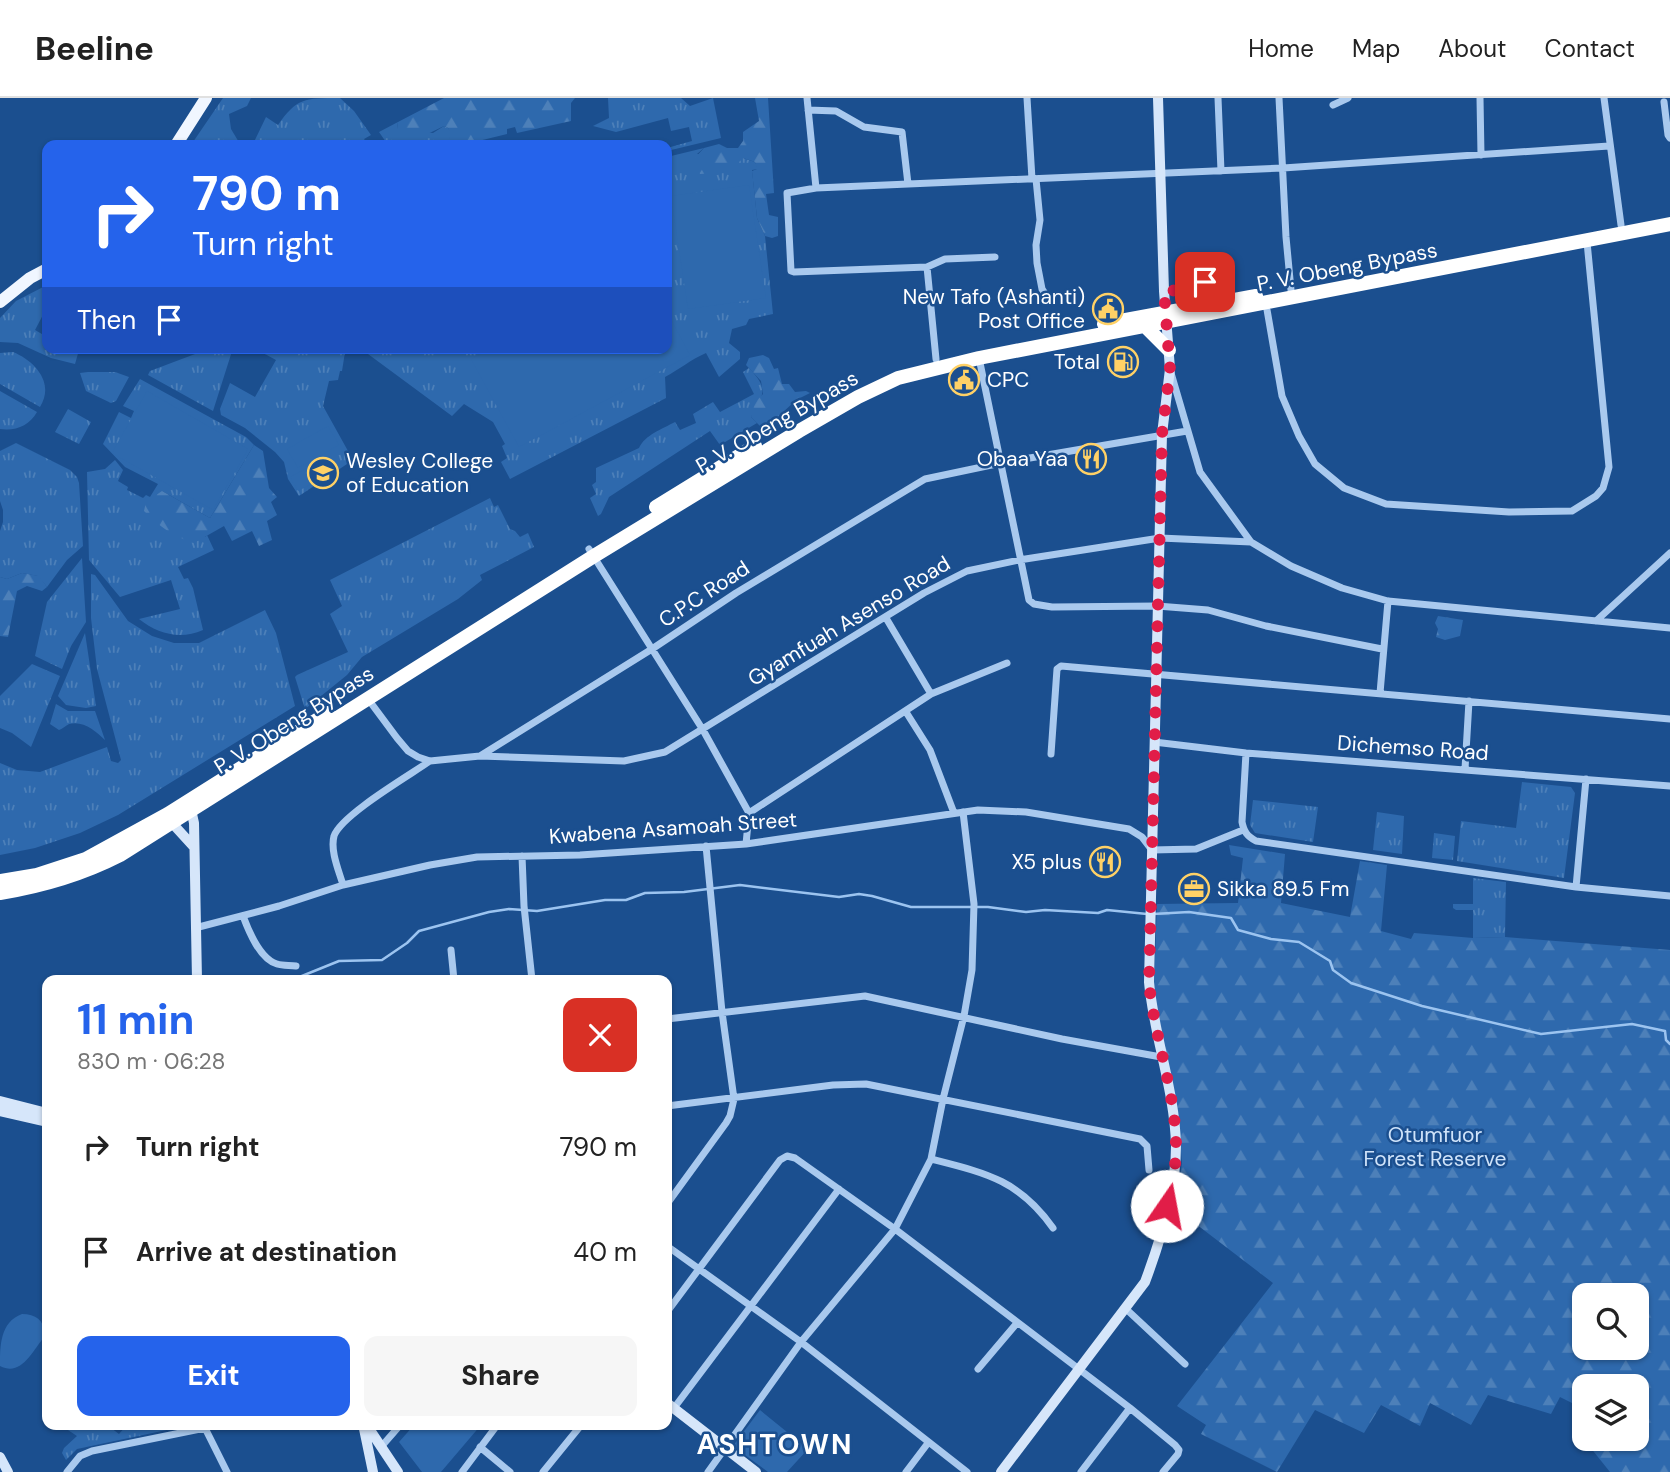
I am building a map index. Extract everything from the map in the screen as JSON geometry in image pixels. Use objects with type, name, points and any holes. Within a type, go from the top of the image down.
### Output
[{"type":"highway","name":"P. V. Obeng Bypass","points":[[592,553],[697,481],[854,388],[883,374],[936,359],[1166,317],[1670,215]]},
{"type":"highway","name":"P. V. Obeng Bypass","points":[[0,893],[41,886],[89,870],[120,855],[190,805],[592,553],[858,397],[898,378],[1145,326],[1166,317],[1266,304],[1670,224]]},
{"type":"highway","points":[[1145,326],[1169,350]]},
{"type":"highway","name":"P. V. Obeng Bypass","points":[[0,881],[37,874],[86,859],[170,819]]},
{"type":"main road","points":[[179,140],[206,98]]},
{"type":"main road","points":[[0,302],[42,272]]},
{"type":"street","points":[[807,98],[816,188]]},
{"type":"street","points":[[1027,98],[1040,220],[1036,245],[1037,263],[1042,289],[1049,300]]},
{"type":"street","points":[[1001,1472],[1144,1282],[1153,1259],[1175,1168],[1176,1146],[1171,1100],[1149,982],[1162,434],[1170,369],[1164,291],[1158,98]]},
{"type":"street","points":[[1217,98],[1221,171]]},
{"type":"street","points":[[1279,98],[1292,290]]},
{"type":"street","points":[[1333,105],[1348,98]]},
{"type":"street","points":[[1480,98],[1481,155]]},
{"type":"street","points":[[1604,98],[1620,225]]},
{"type":"street","points":[[1664,102],[1670,138]]},
{"type":"street","points":[[808,110],[835,111],[864,127],[902,132],[908,184]]},
{"type":"street","points":[[995,257],[945,259],[927,267],[792,272],[787,193],[816,188],[1283,168],[1609,146]]},
{"type":"street","points":[[1266,304],[1282,396],[1299,436],[1315,464],[1344,488],[1386,504],[1509,512],[1572,511],[1596,496],[1603,488],[1609,467],[1587,242]]},
{"type":"street","points":[[927,267],[936,359]]},
{"type":"street","points":[[1164,291],[1191,289],[1202,286],[1205,282]]},
{"type":"street","points":[[979,359],[1026,593],[1034,604],[1052,607],[1157,606],[1208,610],[1266,626],[1382,649]]},
{"type":"street","points":[[1170,369],[1200,472],[1251,542],[1291,566],[1342,588],[1388,601],[1670,628]]},
{"type":"street","name":"C.P.C Road","points":[[430,761],[480,756],[652,649],[736,593],[925,479],[1187,431]]},
{"type":"street","name":"Gyamfuah Asenso Road","points":[[703,730],[925,593],[967,571],[1160,538],[1251,542]]},
{"type":"street","points":[[592,553],[703,730],[749,813],[746,844]]},
{"type":"street","points":[[1596,621],[1670,553]]},
{"type":"street","points":[[1380,693],[1388,601]]},
{"type":"street","points":[[886,618],[931,694]]},
{"type":"street","points":[[749,813],[931,694],[1007,663]]},
{"type":"street","points":[[1051,754],[1058,667],[1156,673],[1670,719]]},
{"type":"street","points":[[343,885],[334,853],[334,836],[342,824],[430,761],[408,751],[365,694]]},
{"type":"street","points":[[1465,769],[1469,701]]},
{"type":"street","points":[[906,712],[930,750],[954,813]]},
{"type":"street","points":[[480,756],[624,761],[665,752],[703,730]]},
{"type":"street","name":"Dichemso Road","points":[[1154,742],[1246,753],[1670,786]]},
{"type":"street","points":[[1246,753],[1243,830],[1248,837],[1256,841],[1576,887],[1670,895]]},
{"type":"street","points":[[1576,887],[1586,779]]},
{"type":"street","points":[[190,805],[197,975]]},
{"type":"street","name":"Kwabena Asamoah Street","points":[[195,928],[343,885],[477,857],[580,855],[746,844],[978,810],[1026,812],[1129,829],[1142,837],[1152,850]]},
{"type":"street","points":[[708,1472],[801,1342],[895,1229],[931,1159],[972,970],[974,904],[964,812]]},
{"type":"street","points":[[170,819],[193,846]]},
{"type":"street","points":[[1152,850],[1196,849],[1243,830]]},
{"type":"street","points":[[672,1197],[726,1123],[734,1099],[722,1012],[706,846]]},
{"type":"street","points":[[522,856],[531,975]]},
{"type":"street","points":[[243,916],[250,933],[266,956],[276,964],[296,966]]},
{"type":"street","points":[[451,950],[454,975]]},
{"type":"street","points":[[672,1018],[865,996],[1062,1039],[1161,1057]]},
{"type":"street","points":[[672,1105],[857,1083],[1140,1139],[1147,1146],[1149,1170]]},
{"type":"street","points":[[0,1101],[42,1112]]},
{"type":"street","points":[[0,1111],[42,1121]]},
{"type":"street","points":[[672,1305],[780,1160],[787,1156],[794,1158],[895,1229],[1130,1408],[1178,1448],[1178,1454],[1163,1472]]},
{"type":"street","points":[[931,1159],[979,1171],[1004,1182],[1038,1206],[1054,1228]]},
{"type":"street","points":[[672,1404],[839,1189]]},
{"type":"street","points":[[672,1249],[801,1342],[967,1472]]},
{"type":"street","points":[[1125,1308],[1185,1364]]},
{"type":"street","points":[[978,1369],[1017,1323]]},
{"type":"street","points":[[672,1408],[757,1472]]},
{"type":"street","points":[[1081,1472],[1130,1408]]},
{"type":"street","points":[[68,1472],[80,1456],[92,1451],[189,1430]]},
{"type":"street","points":[[209,1430],[227,1472]]},
{"type":"street","points":[[366,1430],[373,1472]]},
{"type":"street","points":[[369,1430],[398,1472]]},
{"type":"street","points":[[381,1447],[396,1430]]},
{"type":"street","points":[[462,1472],[493,1430]]},
{"type":"street","points":[[543,1472],[577,1430]]},
{"type":"street","points":[[906,1472],[928,1443]]},
{"type":"street","points":[[480,1447],[510,1472]]},
{"type":"street","points":[[0,1457],[8,1472]]},
{"type":"green space","points":[[223,98],[251,98],[247,106],[229,114],[231,129],[238,140],[194,140]]},
{"type":"green space","points":[[318,98],[340,98],[354,111],[371,135],[364,139],[255,140],[266,117],[278,125],[296,105]]},
{"type":"green space","points":[[444,98],[575,98],[571,103],[571,121],[517,133],[515,127],[507,129],[507,134],[482,140],[449,140],[450,133],[444,126],[415,140],[399,140],[396,136],[398,122]]},
{"type":"green space","points":[[608,98],[681,98],[690,106],[713,98],[721,138],[672,150],[672,147],[692,141],[689,127],[671,131],[668,118],[616,132],[593,126],[609,118]]},
{"type":"green space","points":[[755,98],[768,98],[774,193],[766,194],[769,215],[778,217],[778,236],[772,238],[765,236],[757,218],[752,171],[757,169],[755,162],[743,158],[729,172],[700,174],[692,161],[704,148],[719,144],[727,148],[738,148],[743,141],[743,132],[759,121]]},
{"type":"green space","points":[[398,122],[397,129],[433,133],[444,126],[451,133],[449,140],[385,140],[379,132]]},
{"type":"green space","points":[[704,148],[697,154],[743,158],[755,162],[758,169],[752,170],[757,218],[765,236],[773,314],[749,319],[746,325],[732,329],[729,343],[740,352],[740,359],[719,377],[706,353],[665,377],[666,398],[510,479],[501,462],[507,458],[502,446],[505,444],[493,422],[464,404],[452,416],[368,354],[672,354],[672,156]]},
{"type":"green space","points":[[749,185],[766,298],[688,309],[672,196]]},
{"type":"green space","points":[[42,288],[42,317],[35,330],[42,334],[42,354],[18,343],[0,342],[0,318],[16,301]]},
{"type":"green space","points":[[672,321],[690,355],[519,447],[471,359],[481,354],[672,354]]},
{"type":"green space","points":[[13,352],[29,361],[44,381],[44,398],[40,407],[0,384],[0,353]]},
{"type":"green space","points":[[42,354],[78,354],[75,364]]},
{"type":"green space","points":[[195,354],[231,354],[213,411],[148,375],[150,371]]},
{"type":"green space","points":[[265,354],[345,354],[338,380],[329,381],[323,406],[353,460],[299,496],[288,479],[284,462],[275,452],[245,428],[221,415],[220,409],[230,383],[255,397],[276,360]]},
{"type":"green space","points":[[763,355],[769,358],[774,369],[778,368],[782,384],[789,384],[795,392],[810,393],[796,400],[764,430],[751,417],[755,402],[763,394],[761,381],[746,365],[749,358]]},
{"type":"green space","points":[[749,368],[762,387],[761,397],[751,417],[757,423],[720,445],[710,431],[609,497],[598,516],[590,498],[596,494],[592,485],[596,482],[596,468],[639,448],[650,436],[675,422],[680,430],[696,423],[693,414],[713,402],[720,412],[754,394],[743,372]]},
{"type":"green space","points":[[115,372],[129,377],[116,401],[111,403],[86,391],[80,373]]},
{"type":"green space","points":[[140,379],[246,437],[254,445],[210,518],[162,491],[205,537],[207,535],[214,550],[178,567],[193,588],[203,630],[186,635],[162,632],[139,619],[180,609],[171,580],[120,597],[89,560],[87,472],[105,469],[115,460],[123,470],[118,481],[128,487],[127,490],[143,498],[146,495],[150,497],[158,484],[125,467],[103,444],[119,412],[131,418],[134,411],[123,406]]},
{"type":"green space","points":[[0,391],[37,412],[22,426],[0,429]]},
{"type":"green space","points":[[147,391],[248,449],[213,510],[112,453]]},
{"type":"green space","points":[[68,409],[91,422],[79,444],[55,432]]},
{"type":"green space","points":[[328,426],[339,445],[298,468],[287,449]]},
{"type":"green space","points":[[16,443],[70,470],[79,483],[83,546],[67,560],[47,587],[38,576],[22,573],[7,579],[0,577],[3,510],[0,501],[0,451]]},
{"type":"green space","points":[[254,445],[263,451],[269,488],[277,497],[271,502],[277,515],[267,521],[272,540],[259,546],[252,531],[232,541],[224,526],[194,543],[167,530],[144,511],[146,502],[162,491],[210,518]]},
{"type":"green space","points":[[319,462],[326,476],[298,491],[290,477]]},
{"type":"green space","points":[[490,498],[494,507],[498,505],[510,529],[520,537],[528,533],[534,547],[480,575],[482,580],[458,599],[362,657],[347,675],[305,709],[295,677],[348,652],[330,614],[342,606],[330,580]]},
{"type":"green space","points":[[82,558],[86,622],[71,646],[62,669],[35,656],[47,602]]},
{"type":"green space","points":[[22,573],[39,576],[47,587],[42,591],[27,586],[17,591],[8,637],[0,636],[0,577],[7,579]]},
{"type":"green space","points":[[91,574],[95,575],[128,621],[152,636],[174,643],[199,643],[265,610],[276,633],[295,706],[118,815],[80,833],[35,848],[0,855],[0,763],[17,770],[40,772],[107,747],[111,761],[118,763],[121,760],[97,669],[91,618]]},
{"type":"green space","points":[[1438,616],[1463,620],[1460,636],[1445,640],[1436,637],[1438,629],[1435,623]]},
{"type":"green space","points":[[85,633],[96,706],[86,708],[66,705],[58,696]]},
{"type":"green space","points":[[32,664],[60,676],[31,747],[0,728],[0,696]]},
{"type":"green space","points":[[56,704],[68,711],[95,711],[105,740],[84,725],[69,724],[59,730],[50,724]]},
{"type":"green space","points":[[1522,782],[1571,787],[1575,793],[1564,878],[1457,861],[1461,821],[1516,828]]},
{"type":"green space","points":[[1253,800],[1318,807],[1313,842],[1255,833],[1250,825]]},
{"type":"green space","points":[[1377,812],[1404,816],[1402,854],[1373,850]]},
{"type":"green space","points":[[1434,833],[1455,836],[1453,860],[1432,858]]},
{"type":"green space","name":"Otumfuor Forest Reserve","points":[[1229,845],[1285,854],[1281,903],[1350,917],[1360,861],[1387,865],[1381,931],[1411,939],[1414,933],[1670,950],[1670,1472],[1610,1472],[1593,1451],[1649,1451],[1649,1374],[1572,1374],[1572,1403],[1560,1397],[1551,1414],[1488,1395],[1471,1425],[1430,1403],[1420,1426],[1381,1405],[1364,1433],[1315,1410],[1277,1472],[1201,1434],[1206,1425],[1177,1406],[1273,1283],[1175,1208],[1182,1163],[1179,1129],[1159,1036],[1154,985],[1157,904],[1238,903],[1243,858],[1231,855]]},
{"type":"green space","points":[[1473,878],[1506,882],[1505,937],[1473,938],[1473,910],[1453,908],[1453,904],[1473,904]]},
{"type":"green space","points":[[22,1314],[32,1315],[39,1320],[42,1323],[42,1340],[20,1366],[7,1369],[0,1366],[1,1343],[5,1329]]},
{"type":"green space","points":[[760,1410],[808,1449],[787,1472],[768,1472],[733,1446]]},
{"type":"green space","points":[[68,1430],[114,1430],[119,1434],[123,1430],[166,1430],[77,1449],[66,1460],[62,1453],[64,1448],[77,1436]]},
{"type":"green space","points":[[410,1430],[477,1430],[441,1472],[422,1472],[399,1442]]},
{"type":"waterway","points":[[304,975],[339,961],[382,960],[419,931],[489,912],[509,909],[537,911],[605,900],[626,900],[645,893],[684,892],[740,885],[839,897],[859,894],[911,907],[988,907],[1026,912],[1045,910],[1098,913],[1107,910],[1147,914]]},
{"type":"waterway","points":[[1153,914],[1189,912],[1231,918],[1238,930],[1271,939],[1299,942],[1330,961],[1333,970],[1351,983],[1422,1006],[1541,1034],[1632,1024],[1665,1031],[1666,1040],[1670,1044]]},
{"type":"place","name":"New Tafo (Ashanti) Post Office","points":[[1108,309]]},
{"type":"place","name":"Total","points":[[1123,362]]},
{"type":"place","name":"CPC","points":[[964,380]]},
{"type":"place","name":"Obaa Yaa","points":[[1091,459]]},
{"type":"place","name":"Wesley College of Education","points":[[323,473]]},
{"type":"place","name":"X5 plus","points":[[1105,862]]},
{"type":"place","name":"Sikka 89.5 Fm","points":[[1194,889]]},
{"type":"district","name":"ASHTOWN","points":[[775,1444]]},
{"type":"route","points":[[1167,1206],[1175,1168],[1175,1132],[1149,982],[1162,434],[1170,369],[1164,291],[1191,289],[1202,286],[1205,282]]}]
